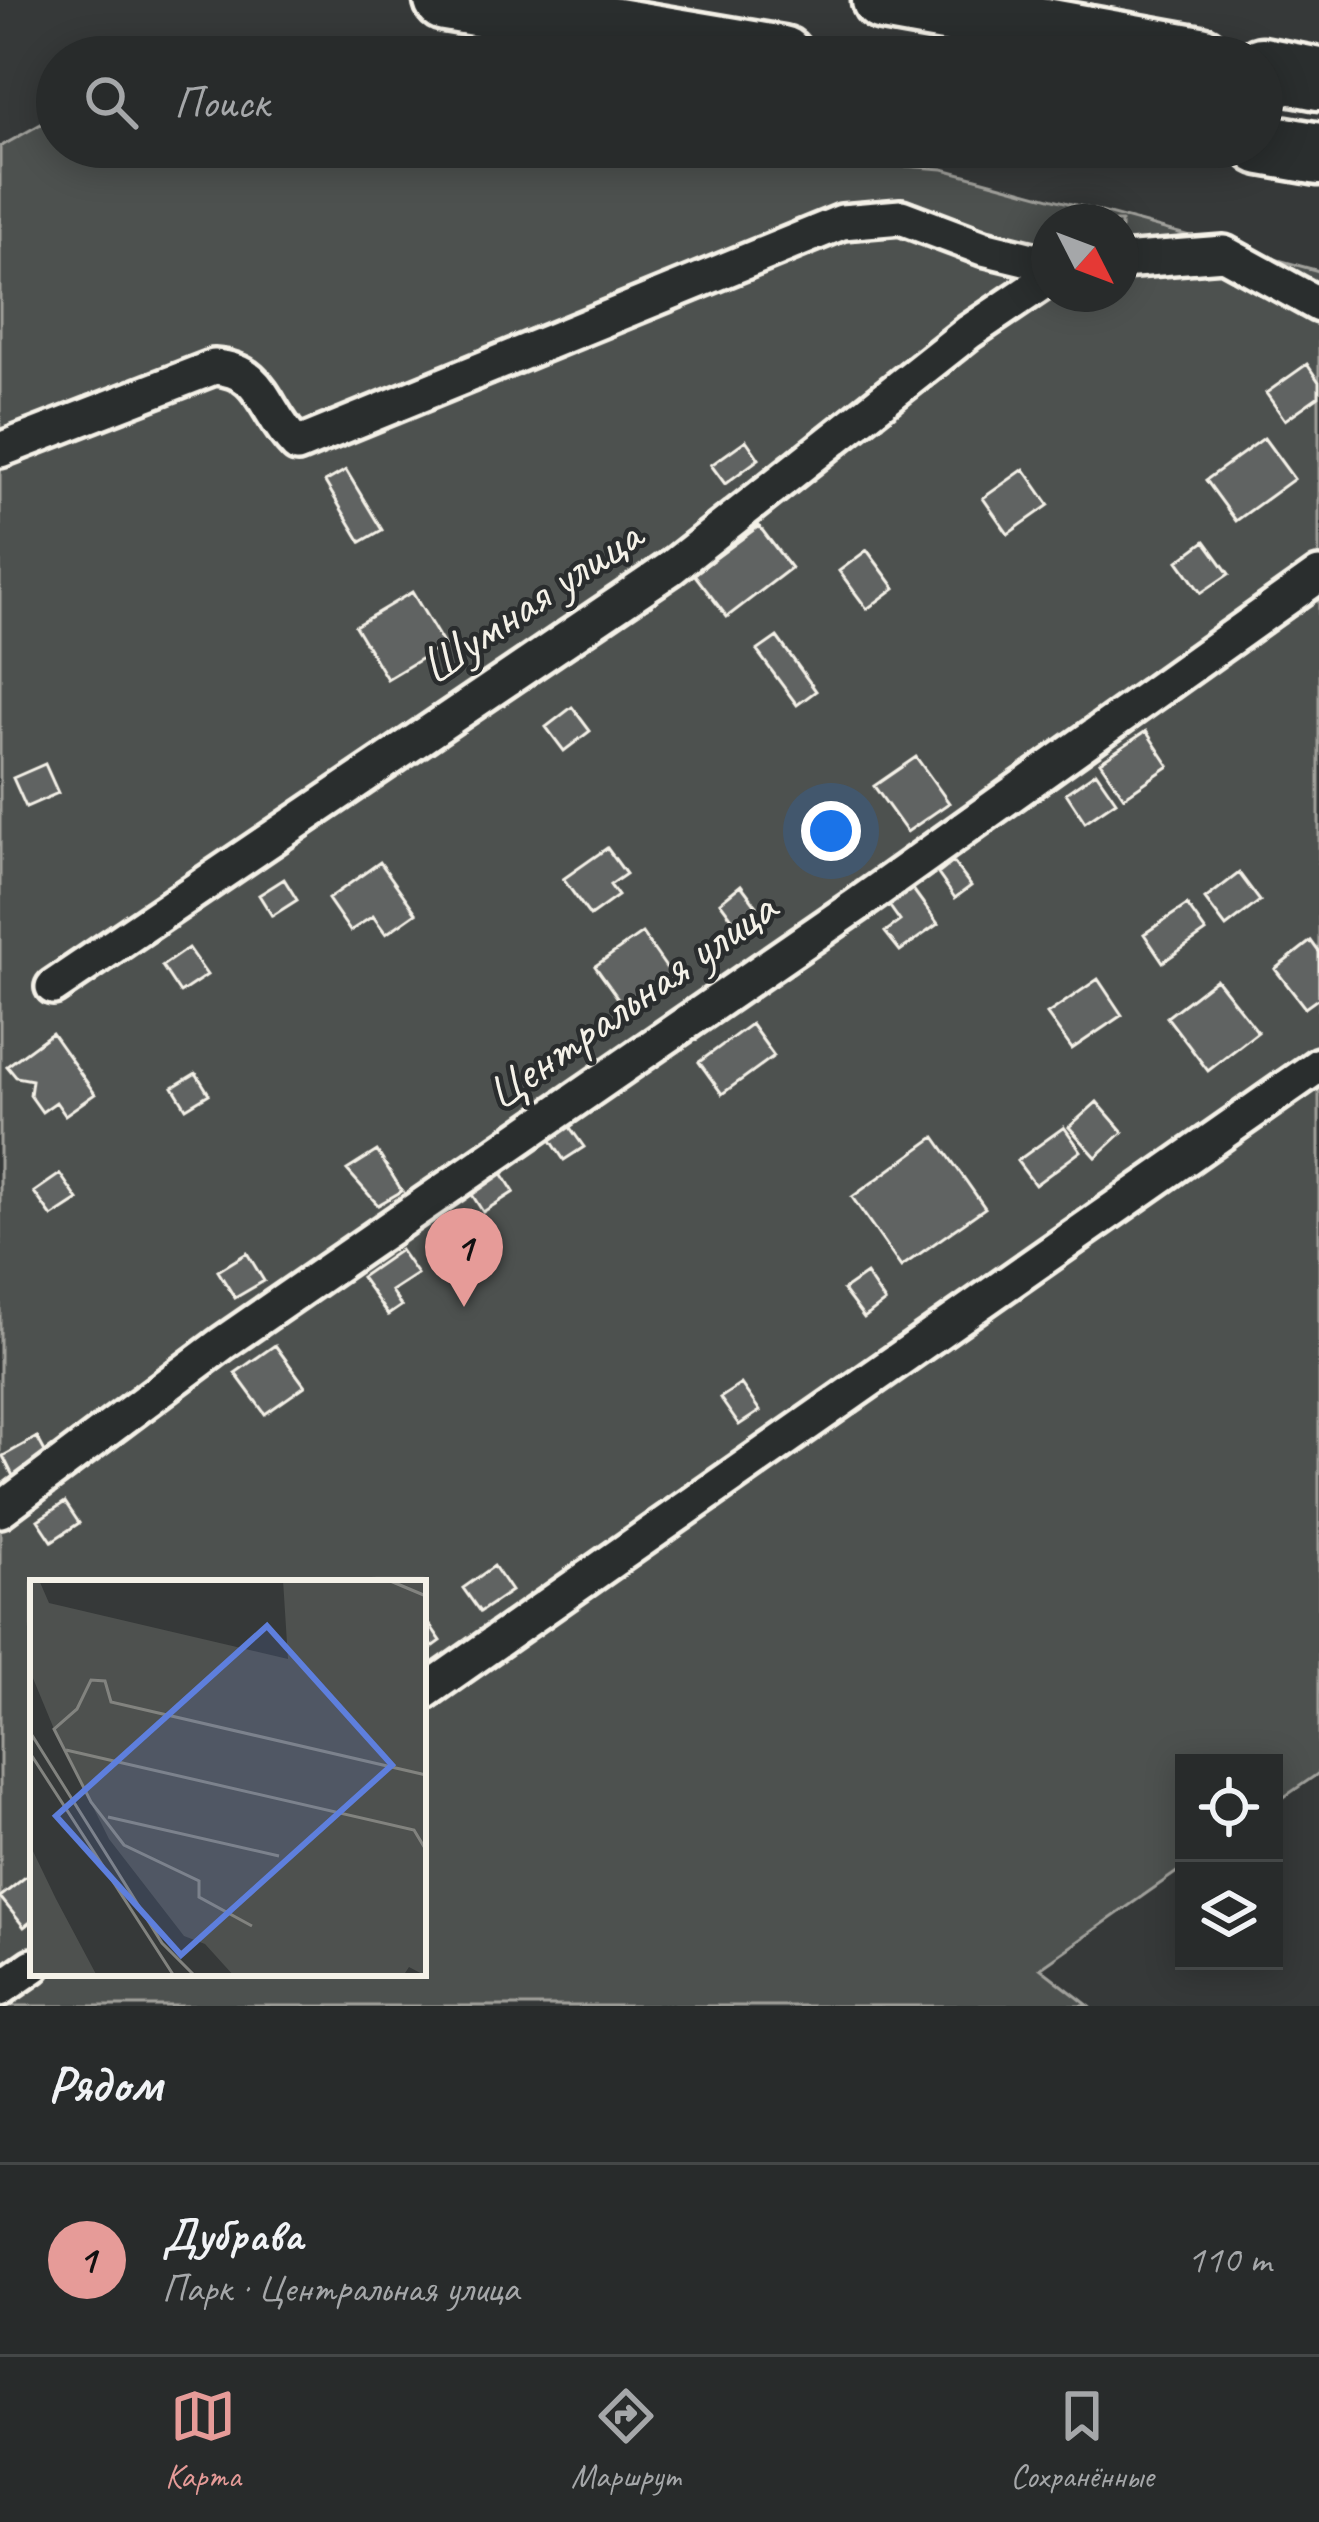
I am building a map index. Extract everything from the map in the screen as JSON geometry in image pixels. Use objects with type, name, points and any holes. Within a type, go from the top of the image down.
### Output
[{"type":"highway","points":[[445,0],[658,36]]},
{"type":"highway","points":[[883,0],[1083,36]]},
{"type":"highway","points":[[1283,72],[1319,79]]},
{"type":"highway","points":[[1283,148],[1319,154]]},
{"type":"street","points":[[0,450],[214,368],[235,369],[253,379],[271,419],[296,445],[842,222],[901,217],[983,248],[1031,260]]},
{"type":"street","points":[[1139,260],[1224,253],[1319,305]]},
{"type":"street","name":"Шумная улица","points":[[52,987],[671,568],[969,332],[1031,290]]},
{"type":"street","name":"Центральная улица","points":[[0,1510],[224,1343],[857,905],[1319,575]]},
{"type":"street","points":[[426,1691],[1319,1065]]},
{"type":"street","points":[[0,1989],[30,1968]]},
{"type":"shaded area","points":[[36,127],[36,168],[943,169],[1072,204],[1031,204],[1031,312],[1139,312],[1139,222],[1319,271],[1319,1773],[1283,1798],[1283,1754],[1175,1754],[1175,1873],[1040,1968],[1089,2006],[0,2006],[0,147]]},
{"type":"building","points":[[1307,364],[1319,382],[1319,396],[1285,420],[1266,393]]},
{"type":"building","points":[[1264,438],[1294,479],[1236,521],[1206,480]]},
{"type":"building","points":[[746,440],[759,459],[725,484],[711,465]]},
{"type":"building","points":[[1024,469],[1049,505],[1008,534],[983,498]]},
{"type":"building","points":[[346,470],[382,530],[361,542],[325,482]]},
{"type":"building","points":[[759,526],[791,568],[727,617],[694,574]]},
{"type":"building","points":[[1205,541],[1229,574],[1201,593],[1178,561]]},
{"type":"building","points":[[867,550],[895,588],[867,609],[839,571]]},
{"type":"building","points":[[412,592],[444,645],[387,679],[355,626]]},
{"type":"building","points":[[777,637],[816,691],[797,705],[757,651]]},
{"type":"building","points":[[572,707],[590,731],[564,751],[546,727]]},
{"type":"building","points":[[1146,731],[1169,766],[1124,797],[1100,762]]},
{"type":"building","points":[[916,757],[949,803],[907,832],[874,786]]},
{"type":"building","points":[[45,764],[58,793],[26,807],[13,778]]},
{"type":"building","points":[[1096,772],[1116,801],[1085,822],[1066,793]]},
{"type":"building","points":[[607,848],[626,874],[610,885],[618,896],[590,916],[563,879]]},
{"type":"building","points":[[380,862],[416,913],[386,934],[373,916],[350,931],[328,899]]},
{"type":"building","points":[[953,862],[971,886],[955,898],[938,874]]},
{"type":"building","points":[[1239,873],[1260,901],[1226,927],[1205,899]]},
{"type":"building","points":[[284,879],[297,900],[272,916],[259,895]]},
{"type":"building","points":[[741,885],[765,917],[743,933],[720,902]]},
{"type":"building","points":[[912,888],[938,924],[900,951],[885,932],[900,921],[888,904]]},
{"type":"building","points":[[1187,905],[1206,932],[1163,962],[1144,934]]},
{"type":"building","points":[[642,933],[672,976],[625,1008],[595,966]]},
{"type":"building","points":[[1311,941],[1319,952],[1319,998],[1305,1008],[1275,969]]},
{"type":"building","points":[[188,948],[207,975],[180,993],[162,966]]},
{"type":"building","points":[[1098,979],[1122,1015],[1072,1049],[1047,1014]]},
{"type":"building","points":[[1216,979],[1258,1032],[1208,1071],[1167,1017]]},
{"type":"building","points":[[751,1024],[774,1056],[722,1094],[699,1062]]},
{"type":"building","points":[[52,1033],[95,1094],[65,1115],[56,1102],[42,1112],[30,1095],[32,1080],[16,1077],[7,1066]]},
{"type":"building","points":[[196,1073],[209,1094],[186,1108],[173,1087]]},
{"type":"building","points":[[1097,1102],[1123,1132],[1096,1157],[1069,1127]]},
{"type":"building","points":[[569,1126],[584,1147],[564,1160],[550,1139]]},
{"type":"building","points":[[1064,1127],[1081,1151],[1035,1185],[1017,1161]]},
{"type":"building","points":[[935,1137],[985,1208],[901,1267],[852,1197]]},
{"type":"building","points":[[377,1151],[402,1191],[378,1205],[347,1170]]},
{"type":"building","points":[[502,1173],[514,1192],[483,1212],[471,1193]]},
{"type":"building","points":[[60,1174],[78,1200],[52,1217],[34,1192]]},
{"type":"building","points":[[400,1250],[417,1274],[391,1291],[401,1306],[388,1315],[361,1277]]},
{"type":"building","points":[[247,1253],[264,1281],[235,1298],[218,1271]]},
{"type":"building","points":[[866,1274],[885,1302],[864,1318],[843,1290]]},
{"type":"building","points":[[275,1345],[305,1386],[265,1414],[235,1373]]},
{"type":"building","points":[[741,1384],[760,1411],[739,1425],[720,1398]]},
{"type":"building","points":[[37,1437],[51,1463],[16,1482],[3,1456]]},
{"type":"building","points":[[65,1502],[79,1523],[52,1541],[38,1520]]},
{"type":"building","points":[[494,1566],[511,1591],[480,1612],[463,1588]]},
{"type":"building","points":[[426,1619],[441,1641],[426,1652]]},
{"type":"building","points":[[30,1873],[30,1922],[24,1927],[0,1897]]},
{"type":"place","name":"Дубрава","points":[[464,1307]]}]
